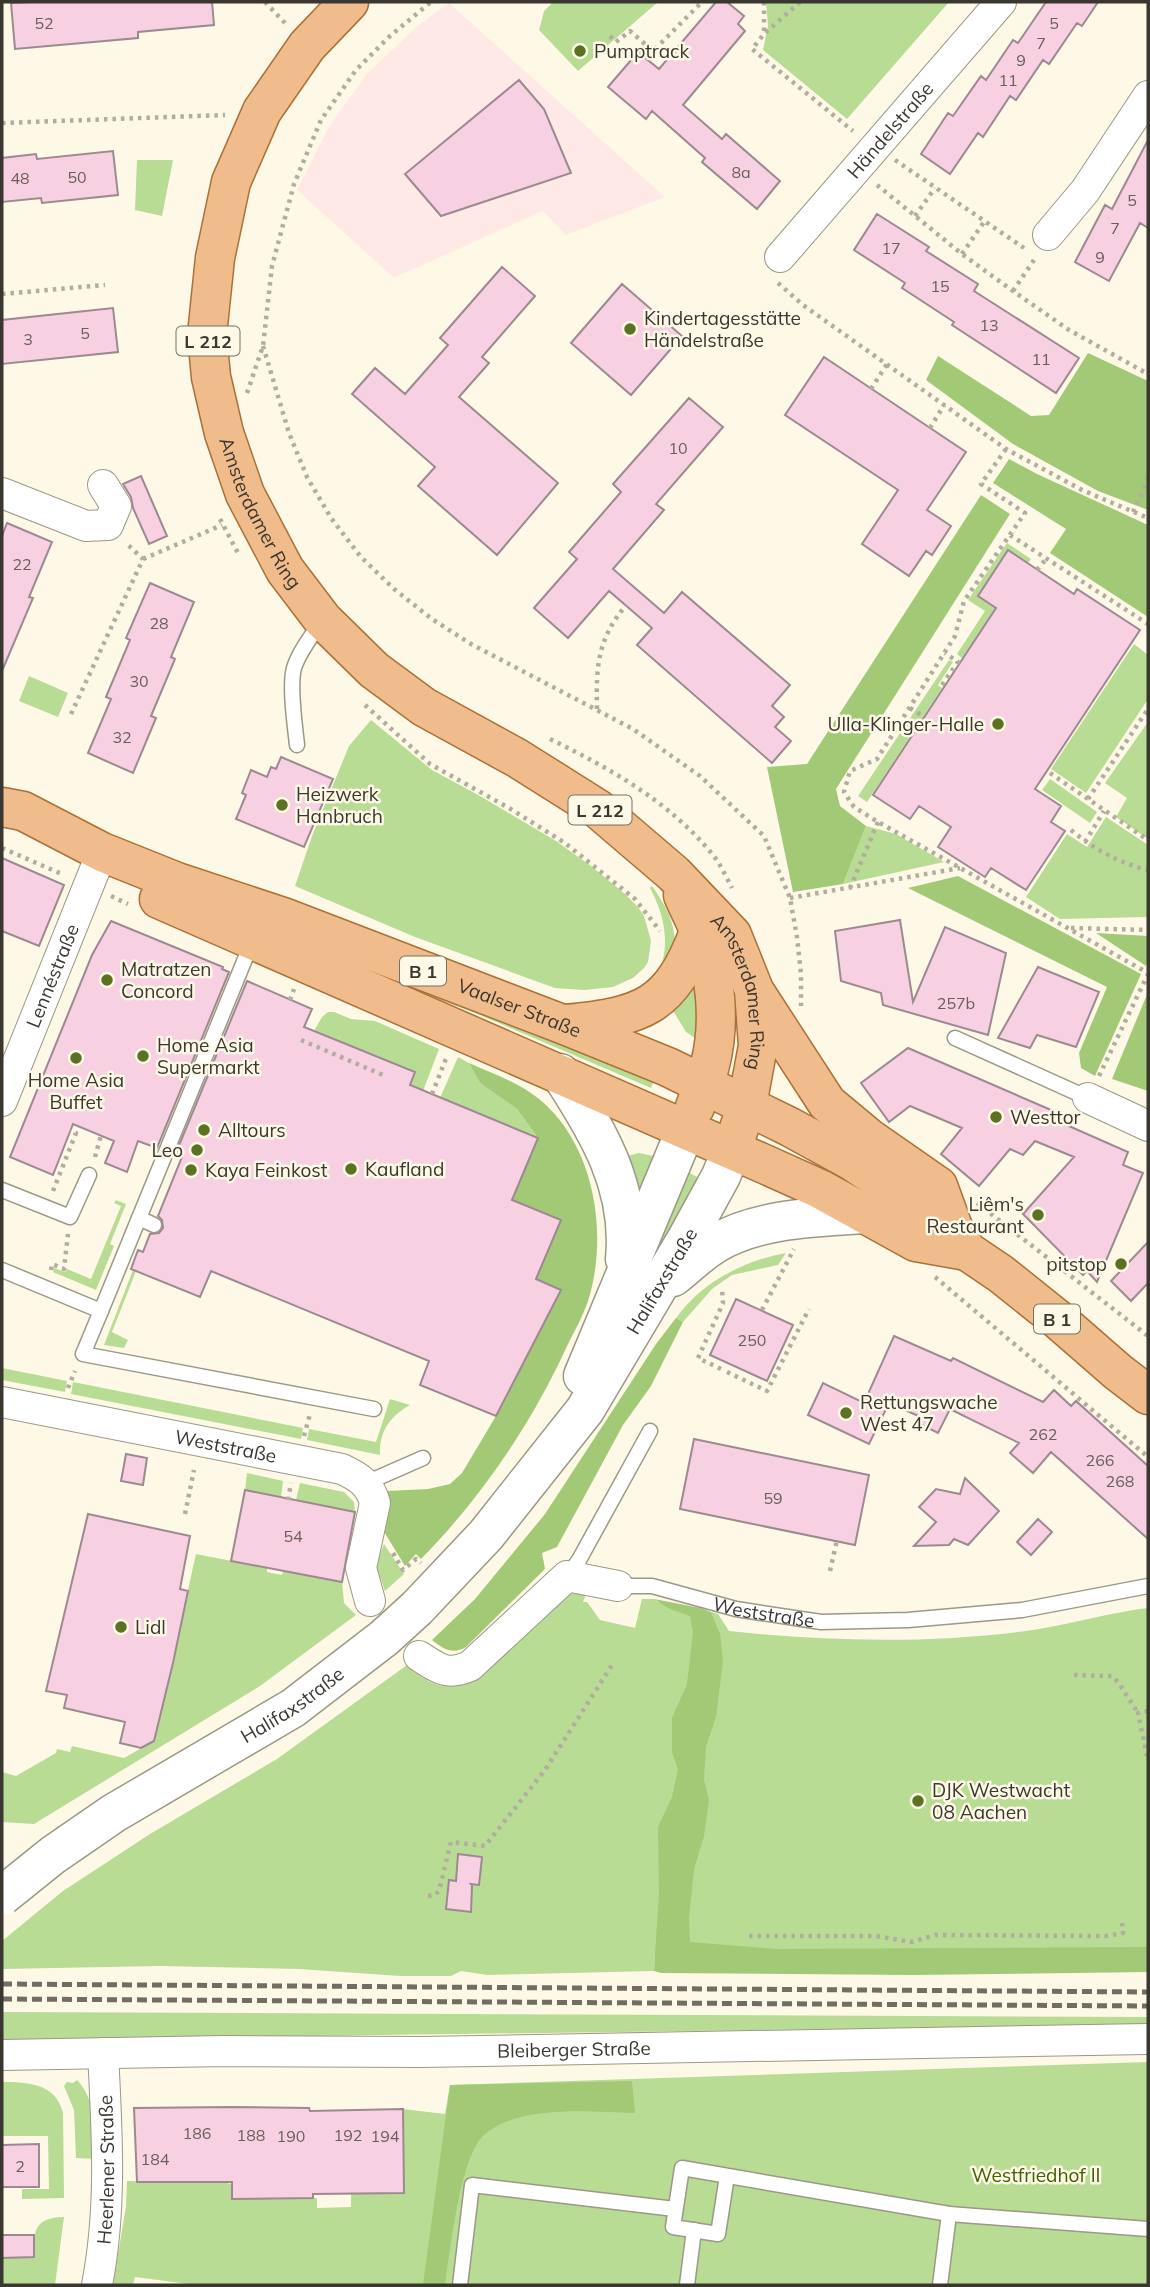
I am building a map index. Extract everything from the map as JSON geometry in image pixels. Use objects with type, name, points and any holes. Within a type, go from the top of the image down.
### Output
[{"type":"main road","name":"Amsterdamer Ring","points":[[349,2],[307,46],[262,111],[231,182],[215,257],[207,335],[211,377],[224,433],[245,494],[285,570],[323,620],[374,670],[424,707],[517,758],[598,808],[674,874],[732,935],[754,990],[758,1046],[739,1126]]},
{"type":"main road","name":"Vaalser Straße","points":[[2,807],[23,811],[98,861]]},
{"type":"main road","name":"Vaalser Straße","points":[[2,819],[19,834],[98,861],[268,929],[562,1024],[695,1106],[739,1126],[852,1161],[947,1250]]},
{"type":"main road","name":"Amsterdamer Ring","points":[[674,874],[699,932],[711,975],[715,1007],[713,1052],[695,1106]]},
{"type":"main road","name":"Vaalser Straße","points":[[268,929],[560,1073],[695,1106]]},
{"type":"main road","points":[[562,1024],[625,1016],[656,1000],[678,975],[699,932]]},
{"type":"main road","points":[[754,990],[827,1103],[869,1138],[938,1186],[947,1250]]},
{"type":"main road","points":[[560,1073],[607,1152],[622,1202],[640,1284],[744,1230],[799,1220],[867,1214]]},
{"type":"main road","name":"Halifaxstraße","points":[[2,1896],[52,1855],[114,1813],[293,1708],[384,1639],[486,1535],[585,1410],[640,1284],[695,1106]]},
{"type":"main road","name":"Vaalser Straße","points":[[739,1126],[820,1189],[916,1242],[947,1250],[1001,1274],[1147,1393]]},
{"type":"main road","name":"Halifaxstraße","points":[[640,1284],[714,1190],[739,1126]]},
{"type":"street","name":"Händelstraße","points":[[778,269],[866,158],[1001,2]]},
{"type":"street","points":[[1048,235],[1085,191],[1148,96]]},
{"type":"street","points":[[2,493],[86,526],[108,525],[116,506],[103,485]]},
{"type":"street","name":"Lennéstraße","points":[[2,1101],[98,861]]},
{"type":"street","points":[[1088,1098],[1148,1126]]},
{"type":"street","name":"Weststraße","points":[[2,1402],[342,1469],[366,1483]]},
{"type":"street","points":[[366,1483],[375,1503],[361,1568],[370,1601]]},
{"type":"street","points":[[419,1656],[442,1670],[457,1671],[470,1666],[567,1576]]},
{"type":"street","name":"Weststraße","points":[[567,1576],[618,1586]]},
{"type":"street","name":"Bleiberger Straße","points":[[2,2055],[316,2050],[421,2052],[1148,2039]]},
{"type":"street","name":"Heerlener Straße","points":[[97,2285],[104,2253],[107,2209],[103,2053]]},
{"type":"lane","points":[[297,746],[293,714],[294,669],[323,620]]},
{"type":"lane","points":[[268,929],[139,1219],[83,1354],[374,1409]]},
{"type":"lane","points":[[955,1038],[1088,1098]]},
{"type":"lane","points":[[2,1190],[70,1217],[89,1175]]},
{"type":"lane","points":[[139,1219],[154,1224]]},
{"type":"lane","points":[[2,1270],[101,1311]]},
{"type":"lane","points":[[567,1576],[579,1560],[650,1431]]},
{"type":"lane","points":[[366,1483],[423,1458]]},
{"type":"lane","name":"Weststraße","points":[[618,1586],[652,1586],[736,1609],[821,1622],[908,1620],[1022,1610],[1148,1586]]},
{"type":"lane","points":[[727,2176],[718,2234],[673,2227],[682,2168],[949,2214],[1148,2229]]},
{"type":"lane","points":[[460,2285],[472,2185],[676,2209]]},
{"type":"lane","points":[[940,2285],[949,2214]]},
{"type":"lane","points":[[687,2285],[694,2230]]},
{"type":"path","points":[[265,2],[285,23]]},
{"type":"path","points":[[247,404],[246,394],[263,346],[272,265],[294,184],[321,120],[356,70],[390,36],[431,2]]},
{"type":"path","points":[[610,36],[616,42],[629,31],[653,51],[702,2]]},
{"type":"path","points":[[764,2],[764,34]]},
{"type":"path","points":[[800,2],[764,34],[752,49],[843,124],[866,158],[915,216],[962,254],[1069,330],[1148,374]]},
{"type":"path","points":[[2,123],[225,115]]},
{"type":"path","points":[[866,158],[935,188],[1037,256],[1013,291]]},
{"type":"path","points":[[915,216],[935,188]]},
{"type":"path","points":[[962,254],[984,222]]},
{"type":"path","points":[[778,269],[803,304],[1006,449],[1082,490],[1148,518]]},
{"type":"path","points":[[2,294],[105,285]]},
{"type":"path","points":[[263,346],[289,433],[307,477],[331,518],[360,555],[394,589],[432,619],[471,644],[633,729],[700,776],[764,836],[790,898],[799,949],[802,1012]]},
{"type":"path","points":[[871,389],[887,364]]},
{"type":"path","points":[[930,428],[944,405]]},
{"type":"path","points":[[1006,449],[981,484],[1025,513],[964,601],[956,636],[877,759],[850,771],[844,792],[854,807],[878,822],[1148,973]]},
{"type":"path","points":[[1133,512],[1148,478]]},
{"type":"path","points":[[108,525],[143,559]]},
{"type":"path","points":[[71,714],[143,559],[223,525]]},
{"type":"path","points":[[1010,535],[1148,624]]},
{"type":"path","points":[[1037,570],[1046,559]]},
{"type":"path","points":[[597,710],[596,673],[602,645],[607,632],[626,605]]},
{"type":"path","points":[[942,685],[958,662],[945,653]]},
{"type":"path","points":[[364,704],[430,764],[565,843],[635,899],[660,931]]},
{"type":"path","points":[[910,708],[924,717]]},
{"type":"path","points":[[1088,799],[1148,709]]},
{"type":"path","points":[[545,737],[590,759],[648,794],[682,821],[715,857],[735,892]]},
{"type":"path","points":[[1050,773],[1148,840]]},
{"type":"path","points":[[1085,842],[1104,811]]},
{"type":"path","points":[[850,888],[878,822]]},
{"type":"path","points":[[1071,830],[1085,842],[1128,865],[1148,870]]},
{"type":"path","points":[[790,898],[961,868]]},
{"type":"path","points":[[1070,928],[1148,930]]},
{"type":"path","points":[[1113,1048],[1140,992]]},
{"type":"path","points":[[301,1040],[383,1075]]},
{"type":"path","points":[[432,1094],[451,1046]]},
{"type":"path","points":[[46,1208],[76,1133],[71,1131]]},
{"type":"path","points":[[52,1264],[64,1269],[70,1217]]},
{"type":"path","points":[[762,1310],[797,1242],[786,1245]]},
{"type":"path","points":[[947,1250],[1148,1457]]},
{"type":"path","points":[[721,1369],[698,1359],[723,1303],[722,1289]]},
{"type":"path","points":[[727,1372],[767,1391],[809,1309]]},
{"type":"path","points":[[65,1415],[69,1381],[83,1354]]},
{"type":"path","points":[[185,1514],[194,1470]]},
{"type":"path","points":[[830,1571],[837,1541]]},
{"type":"path","points":[[392,1551],[403,1570],[413,1561]]},
{"type":"path","points":[[428,1896],[439,1891],[451,1842],[485,1846],[545,1770],[614,1662]]},
{"type":"path","points":[[1074,1675],[1112,1676],[1118,1682],[1138,1713],[1148,1760]]},
{"type":"path","points":[[1138,1713],[1148,1711]]},
{"type":"path","points":[[749,1936],[876,1936],[911,1941],[936,1935],[1107,1937],[1123,1933],[1122,1922]]},
{"type":"shaded area","points":[[449,3],[665,197],[566,235],[543,211],[394,278],[297,190],[327,130],[366,75],[415,28]]},
{"type":"green space","name":"Pumptrack","points":[[553,2],[658,2],[578,71],[539,30],[544,11]]},
{"type":"green space","points":[[766,2],[949,2],[847,119],[763,50],[768,26]]},
{"type":"green space","points":[[137,160],[173,160],[162,216],[135,210]]},
{"type":"green space","points":[[1088,353],[1148,381],[1148,510],[1098,491],[1013,444],[926,380],[938,356],[1031,416],[1049,415]]},
{"type":"green space","points":[[1009,459],[1148,525],[1148,617],[1050,553],[1066,529],[993,483]]},
{"type":"green space","points":[[981,495],[1010,514],[836,789],[840,806],[866,826],[843,884],[793,892],[767,767],[807,764]]},
{"type":"green space","points":[[1007,543],[1031,559],[1028,563],[1007,550],[977,596],[995,608],[962,658],[957,654],[985,611],[968,600]]},
{"type":"green space","points":[[1134,644],[1148,655],[1148,699],[1086,793],[1051,769]]},
{"type":"green space","points":[[949,660],[953,662],[938,685],[942,688],[867,802],[858,796]]},
{"type":"green space","points":[[29,676],[68,693],[58,717],[19,701]]},
{"type":"green space","points":[[371,720],[432,770],[556,841],[625,894],[644,916],[651,941],[648,962],[644,968],[633,978],[613,987],[584,990],[555,988],[415,937],[295,886],[312,836],[349,746]]},
{"type":"green space","points":[[1148,722],[1148,839],[1116,817],[1127,798],[1105,783]]},
{"type":"green space","points":[[1050,779],[1097,812],[1090,823],[1042,790]]},
{"type":"green space","points":[[1106,817],[1148,845],[1148,917],[1060,919],[1026,897],[1067,834],[1087,847]]},
{"type":"green space","points":[[866,826],[896,834],[944,862],[843,884]]},
{"type":"green space","points":[[958,876],[1141,974],[1095,1076],[1081,1068],[1079,1053],[1107,987],[908,888]]},
{"type":"green space","points":[[652,886],[669,915],[675,940],[675,949],[661,967],[665,936],[662,916],[650,888]]},
{"type":"green space","points":[[1096,933],[1148,936],[1146,966]]},
{"type":"green space","points":[[325,951],[656,1076],[651,1088],[473,1012],[325,958]]},
{"type":"green space","points":[[693,976],[698,1040],[686,1032],[669,1004]]},
{"type":"green space","points":[[1148,992],[1148,1091],[1112,1079]]},
{"type":"green space","points":[[328,1012],[351,1019],[375,1021],[439,1049],[423,1091],[410,1085],[415,1072],[314,1031]]},
{"type":"green space","points":[[458,1057],[469,1063],[480,1083],[517,1109],[538,1138],[440,1098]]},
{"type":"green space","points":[[469,1063],[510,1081],[539,1099],[564,1126],[577,1148],[594,1198],[597,1251],[594,1277],[584,1312],[554,1373],[504,1458],[465,1510],[421,1559],[416,1554],[405,1566],[383,1530],[390,1508],[387,1491],[428,1489],[450,1484],[462,1473],[496,1416],[561,1290],[536,1279],[561,1220],[512,1200],[538,1138],[517,1109],[480,1083]]},
{"type":"green space","points":[[639,1153],[663,1158],[639,1223],[619,1158]]},
{"type":"green space","points":[[678,1167],[705,1181],[620,1341]]},
{"type":"green space","points":[[116,1200],[126,1204],[110,1244],[114,1246],[96,1290],[53,1272],[54,1268],[65,1272],[67,1269],[91,1279],[121,1206],[114,1203]]},
{"type":"green space","points":[[786,1253],[778,1265],[732,1275],[712,1289],[683,1322],[676,1318],[698,1294],[725,1275],[754,1261]]},
{"type":"green space","points":[[133,1270],[136,1271],[112,1332],[128,1340],[124,1348],[104,1345]]},
{"type":"green space","points":[[676,1318],[683,1322],[651,1386],[623,1425],[557,1547],[542,1553],[545,1569],[466,1647],[452,1651],[436,1643],[432,1640],[475,1599],[545,1514],[656,1344]]},
{"type":"green space","points":[[2,1368],[67,1381],[65,1392],[2,1380]]},
{"type":"green space","points":[[73,1382],[303,1428],[301,1439],[71,1394]]},
{"type":"green space","points":[[390,1399],[410,1405],[397,1414],[387,1426],[381,1439],[380,1455],[307,1440],[309,1429],[376,1442]]},
{"type":"green space","points":[[247,1473],[283,1481],[281,1497],[245,1490]]},
{"type":"green space","points":[[300,1483],[344,1492],[354,1502],[355,1512],[296,1500]]},
{"type":"green space","points":[[384,1544],[404,1574],[385,1591],[376,1565]]},
{"type":"green space","points":[[196,1554],[267,1568],[267,1572],[282,1575],[283,1571],[342,1582],[344,1603],[356,1615],[260,1686],[34,1824],[2,1822],[2,1772],[16,1776],[56,1753],[57,1749],[70,1752],[72,1746],[124,1758],[154,1741]]},
{"type":"green space","points":[[566,1594],[586,1594],[583,1602],[587,1602],[600,1620],[635,1628],[642,1599],[654,1599],[702,1610],[720,1633],[711,1612],[718,1614],[729,1631],[844,1639],[924,1639],[1001,1634],[1148,1608],[1148,1964],[655,1957],[654,1971],[487,1975],[461,1971],[451,1976],[160,1966],[2,1969],[2,1941],[63,1891],[150,1834],[277,1759],[407,1665],[429,1681],[443,1686],[470,1681]]},
{"type":"green space","points":[[654,1599],[711,1612],[720,1633],[723,1661],[716,1717],[706,1747],[704,1780],[709,1800],[704,1836],[694,1869],[689,1919],[690,1942],[777,1949],[1148,1947],[1148,1972],[912,1975],[654,1971],[659,1893],[658,1827],[672,1797],[678,1769],[672,1752],[672,1718],[687,1684],[693,1632],[690,1616],[670,1609]]},
{"type":"green space","points":[[2,2012],[1148,2017],[1148,2025],[2,2040]]},
{"type":"green space","name":"Westfriedhof II","points":[[1148,2062],[1148,2285],[196,2285],[135,2277],[133,2285],[113,2285],[126,2206],[127,2181],[220,2182],[232,2184],[232,2199],[317,2198],[317,2208],[351,2207],[351,2194],[404,2193],[403,2109],[445,2114],[450,2085]]},
{"type":"green space","points":[[77,2080],[84,2088],[92,2107],[96,2159],[76,2158],[74,2110],[64,2086],[67,2082],[73,2083]]},
{"type":"green space","points":[[632,2081],[635,2113],[577,2111],[536,2114],[516,2118],[484,2135],[468,2163],[462,2183],[445,2285],[423,2285],[450,2085]]},
{"type":"green space","points":[[2,2082],[39,2086],[47,2090],[59,2103],[63,2113],[64,2198],[22,2199],[22,2189],[49,2189],[48,2136],[2,2136]]},
{"type":"green space","points":[[64,2217],[55,2285],[2,2285],[2,2258],[34,2257],[37,2228],[46,2220]]},
{"type":"building","points":[[212,2],[214,25],[138,32],[138,38],[15,49],[11,3]]},
{"type":"building","points":[[716,2],[727,2],[744,16],[738,24],[745,31],[683,105],[722,139],[726,134],[780,181],[757,209],[702,162],[705,158],[652,111],[646,119],[608,87],[638,52],[659,69]]},
{"type":"building","points":[[1046,2],[1098,2],[1082,26],[1077,23],[1049,64],[1043,60],[1016,100],[1010,96],[983,137],[978,133],[950,174],[921,154],[948,113],[953,116],[981,76],[986,80],[1013,40],[1018,43]]},
{"type":"building","points":[[519,80],[544,109],[571,173],[441,216],[405,174]]},
{"type":"building","points":[[1148,140],[1148,228],[1140,223],[1109,281],[1075,262],[1105,205],[1112,209]]},
{"type":"building","points":[[113,151],[118,195],[42,203],[41,198],[2,202],[2,158],[36,154],[37,159]]},
{"type":"building","points":[[877,214],[929,247],[926,251],[978,284],[974,291],[1079,358],[1056,393],[952,325],[954,322],[902,288],[905,283],[854,250]]},
{"type":"building","points":[[502,267],[535,296],[482,357],[489,363],[459,397],[558,483],[497,555],[418,486],[435,467],[352,394],[375,368],[405,394],[448,345],[440,338]]},
{"type":"building","points":[[622,284],[682,336],[631,395],[571,343]]},
{"type":"building","points":[[113,308],[118,352],[2,364],[2,320]]},
{"type":"building","points":[[824,357],[966,452],[927,510],[951,526],[932,555],[926,551],[909,576],[862,544],[898,490],[785,415]]},
{"type":"building","points":[[689,398],[723,427],[656,504],[664,510],[613,569],[664,613],[682,592],[790,685],[772,706],[784,717],[775,727],[791,741],[772,763],[637,645],[652,628],[609,591],[568,638],[534,608],[577,559],[569,552],[621,492],[613,484]]},
{"type":"building","points":[[141,476],[167,536],[149,544],[131,497],[123,484]]},
{"type":"building","points":[[7,523],[52,542],[29,597],[33,598],[2,671],[2,536]]},
{"type":"building","name":"Ulla-Klinger-Halle","points":[[1008,550],[1074,594],[1077,589],[1140,630],[1035,789],[1061,806],[1051,822],[1065,831],[1026,890],[991,868],[985,877],[938,847],[951,827],[919,806],[910,819],[873,795],[996,608],[978,596]]},
{"type":"building","points":[[150,583],[194,602],[171,657],[175,659],[151,716],[156,718],[133,773],[88,753],[111,699],[106,697],[130,640],[126,638]]},
{"type":"building","name":"Heizwerk Hanbruch","points":[[281,757],[333,779],[304,847],[236,819],[246,795],[242,793],[251,770],[267,777],[271,767],[276,769]]},
{"type":"building","points":[[2,858],[64,885],[39,946],[2,931]]},
{"type":"building","points":[[900,920],[913,1002],[945,927],[1006,953],[988,1035],[883,1005],[881,993],[841,981],[835,931]]},
{"type":"building","points":[[111,921],[223,967],[222,969],[229,972],[157,1148],[138,1141],[127,1172],[105,1163],[114,1141],[73,1124],[53,1175],[10,1157],[92,955]]},
{"type":"building","points":[[1038,967],[1099,992],[1076,1047],[1037,1035],[1030,1048],[998,1038]]},
{"type":"building","name":"Kaufland","points":[[247,981],[312,1009],[304,1027],[415,1072],[410,1085],[538,1138],[512,1200],[561,1220],[536,1279],[561,1290],[496,1416],[420,1385],[429,1361],[211,1271],[200,1297],[131,1269],[138,1250],[143,1252],[150,1234],[159,1233],[163,1228],[162,1220],[158,1216],[182,1157],[175,1155]]},
{"type":"building","points":[[908,1048],[1058,1113],[1053,1119],[1128,1152],[1123,1165],[1143,1173],[1097,1282],[1087,1271],[1083,1275],[1023,1214],[1074,1157],[1035,1141],[1023,1155],[1010,1149],[979,1186],[941,1154],[962,1128],[910,1106],[889,1122],[861,1083]]},
{"type":"building","points":[[1148,1242],[1148,1283],[1131,1301],[1111,1281]]},
{"type":"building","points":[[736,1299],[793,1325],[767,1381],[710,1355]]},
{"type":"building","points":[[894,1336],[951,1361],[953,1358],[1043,1402],[1054,1390],[1071,1406],[1076,1401],[1148,1466],[1148,1539],[1051,1452],[1033,1473],[1010,1453],[1019,1443],[950,1409],[938,1433],[920,1424],[923,1418],[889,1403],[869,1444],[808,1415],[823,1383],[864,1403]]},
{"type":"building","points":[[694,1439],[869,1475],[855,1545],[680,1509]]},
{"type":"building","points":[[126,1454],[147,1458],[143,1485],[121,1481]]},
{"type":"building","points":[[965,1478],[999,1511],[968,1545],[954,1539],[949,1545],[914,1546],[936,1522],[919,1507],[936,1489],[960,1494]]},
{"type":"building","points":[[245,1490],[355,1512],[342,1582],[231,1561]]},
{"type":"building","name":"Lidl","points":[[88,1514],[190,1536],[180,1589],[188,1591],[173,1663],[154,1741],[141,1748],[120,1743],[125,1722],[64,1708],[67,1695],[46,1691]]},
{"type":"building","points":[[1038,1519],[1052,1532],[1031,1555],[1017,1542]]},
{"type":"building","points":[[458,1854],[482,1857],[479,1885],[471,1884],[471,1912],[446,1909],[449,1880],[456,1881]]},
{"type":"building","points":[[134,2108],[309,2108],[310,2111],[403,2109],[404,2193],[313,2194],[313,2198],[232,2199],[232,2182],[137,2182]]},
{"type":"building","points":[[39,2144],[39,2187],[2,2187],[2,2145]]},
{"type":"building","points":[[2,2235],[34,2235],[34,2257],[2,2258]]},
{"type":"railway","points":[[2,1984],[1148,1992]]},
{"type":"railway","points":[[2,1999],[1148,2006]]},
{"type":"place","name":"Pumptrack","points":[[580,51]]},
{"type":"place","name":"Kindertagesstätte Händelstraße","points":[[630,329]]},
{"type":"place","name":"Ulla-Klinger-Halle","points":[[998,724]]},
{"type":"place","name":"Heizwerk Hanbruch","points":[[282,805]]},
{"type":"place","name":"Matratzen Concord","points":[[107,980]]},
{"type":"place","name":"Home Asia Supermarkt","points":[[143,1056]]},
{"type":"place","name":"Home Asia Buffet","points":[[76,1058]]},
{"type":"place","name":"Westtor","points":[[996,1117]]},
{"type":"place","name":"Alltours","points":[[204,1130]]},
{"type":"place","name":"Leo","points":[[197,1150]]},
{"type":"place","name":"Kaufland","points":[[351,1169]]},
{"type":"place","name":"Kaya Feinkost","points":[[191,1170]]},
{"type":"place","name":"Liêm's Restaurant","points":[[1038,1215]]},
{"type":"place","name":"pitstop","points":[[1121,1264]]},
{"type":"place","name":"Rettungswache West 47","points":[[846,1413]]},
{"type":"place","name":"Lidl","points":[[121,1627]]},
{"type":"place","name":"DJK Westwacht 08 Aachen","points":[[918,1801]]}]
